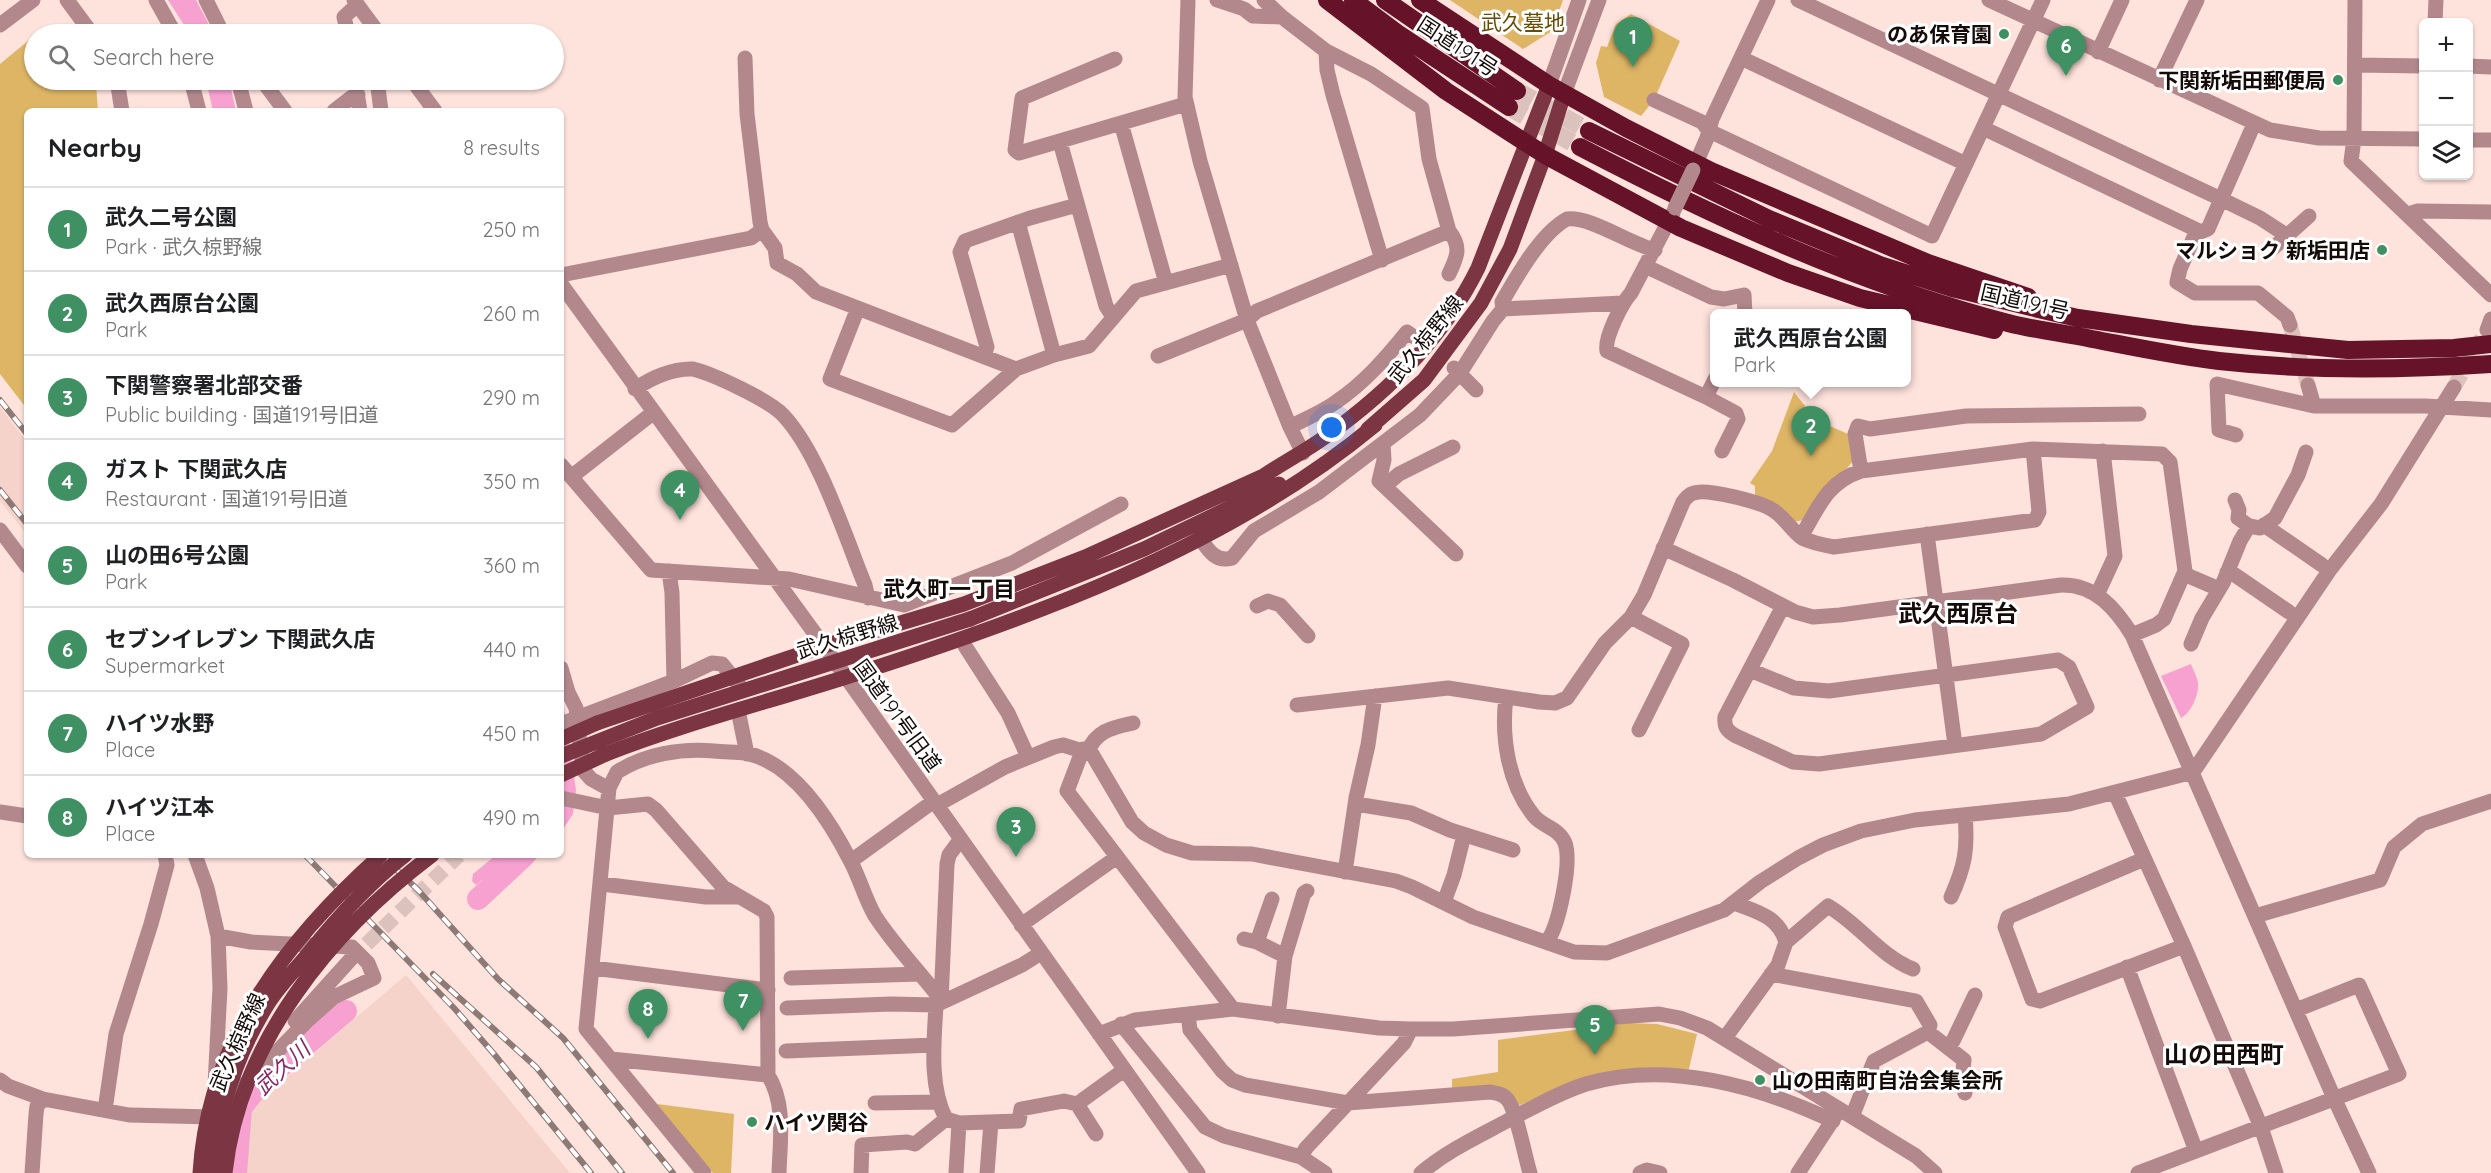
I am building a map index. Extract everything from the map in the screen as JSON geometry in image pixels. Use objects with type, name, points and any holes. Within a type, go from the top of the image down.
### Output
[{"type":"highway","points":[[1327,0],[1446,91],[1545,155],[1672,214],[1788,273],[1904,309]]},
{"type":"highway","name":"国道191号","points":[[1353,0],[1397,33],[1513,99],[1385,0]]},
{"type":"highway","points":[[1420,0],[1557,90],[1695,166],[1918,259],[2026,295],[2047,311]]},
{"type":"highway","name":"国道191号","points":[[2490,331],[2454,348],[2348,350],[2191,334],[2078,318],[1952,288],[1880,265],[1585,139],[1702,210],[1748,231],[1872,279],[2008,323],[2171,354],[2221,361],[2331,368],[2433,368],[2491,364]]},
{"type":"highway","points":[[1911,311],[2062,344],[2171,354]]},
{"type":"main road","name":"武久椋野線","points":[[1144,549],[1232,498],[1261,477],[1303,453],[1364,407],[1439,333],[1479,268],[1528,144],[1557,90]]},
{"type":"main road","name":"武久椋野線","points":[[564,755],[657,718],[970,619],[1144,549],[1285,481],[1375,424],[1424,380],[1481,303],[1510,249],[1545,155],[1557,90]]},
{"type":"main road","points":[[564,774],[606,754],[769,700],[845,678],[1029,614],[1200,538],[1289,489],[1375,424]]},
{"type":"main road","points":[[564,738],[597,723],[824,646],[906,613],[964,604],[1084,557],[1261,477]]},
{"type":"main road","points":[[200,1173],[210,1105],[221,1068],[240,1026],[273,973],[317,917],[378,858]]},
{"type":"main road","name":"武久椋野線","points":[[211,1173],[218,1127],[227,1090],[247,1042],[270,1001],[325,933],[359,896],[402,858]]},
{"type":"main road","points":[[225,1173],[230,1140],[245,1089],[255,1064],[279,1019],[315,969],[340,940],[390,889],[428,858]]},
{"type":"main road","name":"武久椋野線","points":[[219,1173],[234,1092],[254,1046],[297,968]]},
{"type":"street","points":[[0,25],[33,0]]},
{"type":"street","points":[[67,0],[85,24]]},
{"type":"street","points":[[156,0],[169,24]]},
{"type":"street","points":[[206,0],[221,24]]},
{"type":"street","points":[[1188,0],[1186,104],[1247,320],[1290,427],[1303,453]]},
{"type":"street","points":[[1217,0],[1244,9],[1253,16],[1282,17]]},
{"type":"street","points":[[1264,0],[1326,51],[1371,74],[1422,108],[1429,159],[1449,231],[1455,238],[1459,252],[1449,274]]},
{"type":"street","points":[[1557,90],[1579,0]]},
{"type":"street","points":[[1557,90],[1599,0]]},
{"type":"street","points":[[1722,451],[1738,419],[1736,412],[1607,351],[1605,343],[1622,303],[1631,293],[1655,250],[1695,166],[1712,119],[1768,0]]},
{"type":"street","points":[[1798,0],[2221,199],[2265,221],[2286,236]]},
{"type":"street","points":[[1989,0],[2254,124],[2285,134],[2354,139],[2419,139]]},
{"type":"street","points":[[1654,100],[1702,122],[1709,130],[1932,236],[2043,0]]},
{"type":"street","points":[[2098,52],[2122,0]]},
{"type":"street","points":[[2159,80],[2197,0]]},
{"type":"street","points":[[2355,0],[2352,161],[2491,295]]},
{"type":"street","points":[[2435,18],[2436,0]]},
{"type":"street","points":[[346,24],[344,17],[356,2],[372,24]]},
{"type":"street","points":[[217,19],[219,24]]},
{"type":"street","points":[[1326,51],[1327,70],[1333,95],[1382,260]]},
{"type":"street","points":[[745,58],[747,114],[762,230],[775,248],[777,263],[796,274],[816,292],[1016,369]]},
{"type":"street","points":[[1741,58],[1966,164]]},
{"type":"street","points":[[1115,59],[1022,98],[1015,150],[1019,153],[1060,142],[1186,104]]},
{"type":"street","points":[[2355,64],[2419,66]]},
{"type":"street","points":[[2473,66],[2491,67]]},
{"type":"street","points":[[119,90],[122,108]]},
{"type":"street","points":[[194,90],[198,108]]},
{"type":"street","points":[[241,90],[245,108]]},
{"type":"street","points":[[269,90],[283,108]]},
{"type":"street","points":[[357,90],[360,108]]},
{"type":"street","points":[[378,90],[381,108]]},
{"type":"street","points":[[419,90],[433,108]]},
{"type":"street","points":[[338,108],[358,95]]},
{"type":"street","points":[[1121,123],[1166,283]]},
{"type":"street","points":[[1983,128],[2200,232],[2208,229],[2254,124]]},
{"type":"street","points":[[2473,140],[2491,140]]},
{"type":"street","points":[[1060,142],[1106,306],[1113,317]]},
{"type":"street","points":[[984,356],[987,348],[960,252],[965,241],[1018,222],[1077,205]]},
{"type":"street","points":[[2408,214],[2417,211],[2491,212]]},
{"type":"street","points":[[2271,250],[2309,216]]},
{"type":"street","points":[[1200,538],[1214,556],[1222,559],[1232,558],[1254,531],[1319,492],[1420,415],[1457,371],[1503,309],[1502,302],[1529,257],[1555,228],[1567,219],[1589,223],[1655,250]]},
{"type":"street","points":[[1018,222],[1054,355]]},
{"type":"street","points":[[564,274],[751,238],[762,230]]},
{"type":"street","points":[[2197,230],[2180,268],[2177,282],[2195,292],[2258,293],[2287,317],[2290,325]]},
{"type":"street","points":[[1158,356],[1247,320],[1257,311],[1449,231]]},
{"type":"street","points":[[858,308],[830,380],[952,425],[1016,369],[1054,355],[1089,346],[1136,291],[1231,265]]},
{"type":"street","points":[[1645,266],[1711,297],[1725,299],[1744,295],[1745,309]]},
{"type":"street","name":"国道191号旧道","points":[[564,288],[824,646],[1198,1173]]},
{"type":"street","points":[[1503,309],[1622,303]]},
{"type":"street","points":[[1290,427],[1349,393],[1382,362],[1407,332],[1414,337]]},
{"type":"street","points":[[635,389],[657,377],[682,369],[693,369],[764,401],[783,414],[799,437],[823,483],[865,585],[868,598]]},
{"type":"street","points":[[1457,371],[1476,390]]},
{"type":"street","points":[[2236,435],[2219,430],[2217,384],[2314,406],[2443,407],[2491,410]]},
{"type":"street","points":[[2308,385],[2314,406]]},
{"type":"street","points":[[1706,397],[1711,387]]},
{"type":"street","points":[[850,861],[935,803],[1005,767],[1063,745],[1085,750],[1132,822],[1144,833],[1166,845],[1192,853],[1219,855],[1242,852],[1396,881],[1473,916],[1574,952],[1607,953],[1724,910],[1779,870],[1823,845],[1861,831],[1900,823],[2048,807],[2115,794],[2193,772],[2329,572],[2381,504],[2454,387]]},
{"type":"street","points":[[571,477],[654,412]]},
{"type":"street","points":[[1860,471],[1855,434],[1858,426],[1870,429],[1966,416],[2008,414],[2139,414]]},
{"type":"street","points":[[1383,444],[1384,460],[1379,480],[1456,554]]},
{"type":"street","points":[[1386,485],[1399,474],[1453,447]]},
{"type":"street","points":[[1801,537],[1831,487],[1841,479],[1860,471],[2033,449],[2162,453],[2170,462],[2184,574],[2164,619],[2132,635]]},
{"type":"street","points":[[1297,705],[1448,688],[1555,703],[1567,698],[1605,643],[1631,617],[1644,595],[1683,502],[1694,493],[1702,492],[1753,501],[1777,512],[1801,537],[1834,547],[2035,520],[2039,512],[2033,449]]},
{"type":"street","points":[[2097,595],[2115,556],[2103,451]]},
{"type":"street","points":[[2191,644],[2202,618],[2231,574],[2240,541],[2257,526],[2275,518],[2298,475],[2306,452]]},
{"type":"street","points":[[564,469],[651,570],[789,579],[868,598],[906,613],[1012,563],[1121,504]]},
{"type":"street","points":[[2235,500],[2239,510],[2238,518],[2257,526],[2322,565]]},
{"type":"street","points":[[0,530],[24,562]]},
{"type":"street","points":[[1927,534],[1955,745]]},
{"type":"street","points":[[1663,548],[1805,615],[1830,616],[2071,585],[2097,595],[2121,616],[2132,635],[2193,772],[2334,1098],[2369,1173]]},
{"type":"street","points":[[669,570],[672,593],[674,681]]},
{"type":"street","points":[[2184,574],[2219,589]]},
{"type":"street","points":[[2231,574],[2289,612]]},
{"type":"street","points":[[1257,606],[1268,601],[1280,605],[1308,636]]},
{"type":"street","points":[[1750,670],[1794,688],[1829,691],[2058,660],[2069,667],[2087,707],[2041,734],[1819,764],[1793,762],[1736,736],[1725,728],[1725,717],[1783,606]]},
{"type":"street","points":[[906,613],[916,654]]},
{"type":"street","points":[[1631,617],[1682,644],[1639,730]]},
{"type":"street","points":[[965,646],[1008,713],[1028,758]]},
{"type":"street","points":[[570,720],[674,681],[712,663],[722,664],[741,687],[757,697],[769,700]]},
{"type":"street","points":[[564,685],[583,770],[591,780],[609,789]]},
{"type":"street","points":[[1345,872],[1375,696]]},
{"type":"street","points":[[1506,697],[1504,723],[1506,746],[1513,776],[1535,817],[1558,833],[1566,850],[1558,917],[1547,942]]},
{"type":"street","points":[[738,710],[747,754]]},
{"type":"street","points":[[1133,723],[1099,734],[1085,750],[1067,791],[1233,1010]]},
{"type":"street","points":[[704,1173],[586,1029],[602,884],[609,789],[617,772],[648,758],[676,752],[703,750],[747,754],[783,771],[807,793],[822,813],[850,861],[875,915],[940,1001]]},
{"type":"street","points":[[2115,794],[2184,946],[2261,1127],[2276,1173]]},
{"type":"street","points":[[564,799],[608,808],[648,804],[656,810],[723,886],[759,907],[767,916],[768,1075],[775,1086],[781,1115],[779,1173]]},
{"type":"street","points":[[2255,916],[2380,880],[2394,847],[2422,825],[2491,801]]},
{"type":"street","points":[[1356,804],[1411,813],[1464,835],[1513,850]]},
{"type":"street","points":[[0,812],[24,816]]},
{"type":"street","points":[[1951,897],[1968,848],[1965,815]]},
{"type":"street","points":[[1444,902],[1457,866],[1464,835]]},
{"type":"street","points":[[956,1173],[953,1121],[939,1102],[935,1079],[934,1046],[940,1001],[947,864],[949,855],[960,840]]},
{"type":"street","points":[[1021,925],[1117,857]]},
{"type":"street","points":[[105,1110],[116,1035],[151,924],[167,865],[166,858]]},
{"type":"street","points":[[196,858],[207,888],[218,936],[220,988],[211,1173]]},
{"type":"street","points":[[2144,859],[2008,917],[2005,927],[2032,999],[2040,1001],[2184,946]]},
{"type":"street","points":[[602,884],[706,897],[739,897]]},
{"type":"street","points":[[1278,1016],[1285,956],[1307,891]]},
{"type":"street","points":[[1272,899],[1250,941],[1285,956]]},
{"type":"street","points":[[1734,903],[1767,915],[1780,928],[1786,942]]},
{"type":"street","points":[[1725,1038],[1782,957],[1786,942],[1828,906],[1857,927],[1894,960],[1913,969]]},
{"type":"street","points":[[0,1080],[8,1086],[43,1099],[105,1110],[141,1116],[213,1117],[307,1021],[334,997],[374,978],[368,963],[352,947],[251,942],[218,936]]},
{"type":"street","points":[[787,1008],[940,1001],[978,987],[1041,953]]},
{"type":"street","points":[[213,1117],[245,1076],[350,960]]},
{"type":"street","points":[[2127,967],[2196,1151]]},
{"type":"street","points":[[592,968],[768,990]]},
{"type":"street","points":[[791,978],[920,974]]},
{"type":"street","points":[[1771,974],[1916,1001],[1930,1025],[1928,1032],[1875,1061],[1842,1116],[1798,1173]]},
{"type":"street","points":[[2138,1173],[2399,1074],[2359,984],[2296,1010]]},
{"type":"street","points":[[1948,1047],[1975,995]]},
{"type":"street","points":[[1099,1034],[1135,1020],[1233,1010],[1379,1028],[1411,1029],[1453,1029],[1644,1014],[1671,1016],[1697,1023],[1725,1038],[1842,1116],[1916,1156],[1935,1173]]},
{"type":"street","points":[[1188,1014],[1190,1030],[1232,1080],[1245,1085],[1348,1103],[1490,1092],[1505,1096],[1511,1104],[1530,1173]]},
{"type":"street","points":[[1121,1024],[1205,1127],[1224,1136],[1301,1157],[1325,1173]]},
{"type":"street","points":[[1301,1157],[1306,1148],[1404,1042],[1411,1029]]},
{"type":"street","points":[[1928,1032],[1964,1060],[1962,1082],[1965,1093]]},
{"type":"street","points":[[786,1051],[934,1046]]},
{"type":"street","points":[[611,1059],[768,1075]]},
{"type":"street","points":[[1077,1104],[1124,1070]]},
{"type":"street","points":[[1421,1173],[1459,1146],[1549,1099],[1584,1085],[1611,1078],[1651,1075],[1700,1079],[1739,1087],[1842,1116]]},
{"type":"street","points":[[32,1173],[37,1106],[43,1099]]},
{"type":"street","points":[[861,1173],[862,1145],[907,1142],[915,1144],[953,1121],[1019,1121],[1021,1109],[1034,1105],[1064,1101],[1077,1104],[1096,1134]]},
{"type":"street","points":[[875,1103],[939,1102]]},
{"type":"street","points":[[987,1173],[991,1122]]},
{"type":"street","points":[[1640,1173],[1647,1170],[1660,1173]]},
{"type":"shaded area","points":[[168,0],[196,0],[209,24],[184,24]]},
{"type":"shaded area","points":[[208,90],[231,90],[235,108],[212,108]]},
{"type":"shaded area","points":[[0,407],[24,438],[24,531],[0,501]]},
{"type":"shaded area","points":[[2191,664],[2198,688],[2194,703],[2181,718],[2161,676]]},
{"type":"shaded area","points":[[564,709],[576,790],[573,814],[564,828]]},
{"type":"shaded area","points":[[492,858],[537,858],[493,893],[482,896],[483,891],[497,875],[492,872],[476,885],[472,881],[473,874]]},
{"type":"shaded area","points":[[406,975],[570,1173],[245,1173],[250,1108]]},
{"type":"green space","name":"武久墓地","points":[[1450,0],[1563,0],[1552,31],[1523,49]]},
{"type":"green space","points":[[1631,14],[1680,41],[1654,100],[1641,116],[1604,97],[1596,63],[1601,46],[1607,47],[1616,24]]},
{"type":"green space","points":[[24,44],[24,90],[96,90],[98,108],[24,108],[24,405],[0,374],[0,64]]},
{"type":"green space","points":[[1794,392],[1816,420],[1848,434],[1853,461],[1804,520],[1792,522],[1755,496],[1755,486],[1750,483],[1772,451]]},
{"type":"green space","points":[[1628,1023],[1657,1024],[1697,1034],[1688,1073],[1573,1082],[1520,1105],[1452,1091],[1452,1079],[1498,1072],[1498,1040]]},
{"type":"green space","points":[[657,1104],[734,1114],[731,1173],[713,1173]]},
{"type":"waterway","name":"武久川","points":[[478,899],[522,858]]},
{"type":"waterway","name":"武久川","points":[[236,1173],[241,1108],[261,1083],[346,1011]]},
{"type":"tunnel","points":[[1517,91],[1589,131]]},
{"type":"tunnel","points":[[1509,107],[1580,147]]},
{"type":"tunnel","points":[[2290,325],[2308,385]]},
{"type":"tunnel","points":[[2454,387],[2482,338]]},
{"type":"tunnel","points":[[350,960],[456,858]]},
{"type":"railway","points":[[0,400],[24,430]]},
{"type":"railway","points":[[0,490],[24,520]]},
{"type":"railway","points":[[308,858],[454,1008],[591,1173]]},
{"type":"railway","points":[[384,858],[418,890],[498,979],[563,1038],[673,1173]]},
{"type":"railway","points":[[433,974],[536,1067],[622,1173]]},
{"type":"place","name":"のあ保育園","points":[[2004,34]]},
{"type":"place","name":"武久二号公園","points":[[1633,67]]},
{"type":"place","name":"セブンイレブン 下関武久店","points":[[2066,76]]},
{"type":"place","name":"下関新垢田郵便局","points":[[2338,80]]},
{"type":"place","name":"マルショク 新垢田店","points":[[2382,250]]},
{"type":"place","name":"武久西原台公園","points":[[1811,456]]},
{"type":"place","name":"ガスト 下関武久店","points":[[680,520]]},
{"type":"place","name":"下関警察署北部交番","points":[[1016,857]]},
{"type":"place","name":"ハイツ水野","points":[[743,1031]]},
{"type":"place","name":"ハイツ江本","points":[[648,1039]]},
{"type":"place","name":"山の田6号公園","points":[[1595,1055]]},
{"type":"place","name":"山の田南町自治会集会所","points":[[1760,1080]]},
{"type":"place","name":"ハイツ関谷","points":[[752,1122]]},
{"type":"district","name":"武久町一丁目","points":[[949,589]]},
{"type":"district","name":"武久西原台","points":[[1958,613]]},
{"type":"district","name":"山の田西町","points":[[2224,1054]]}]
